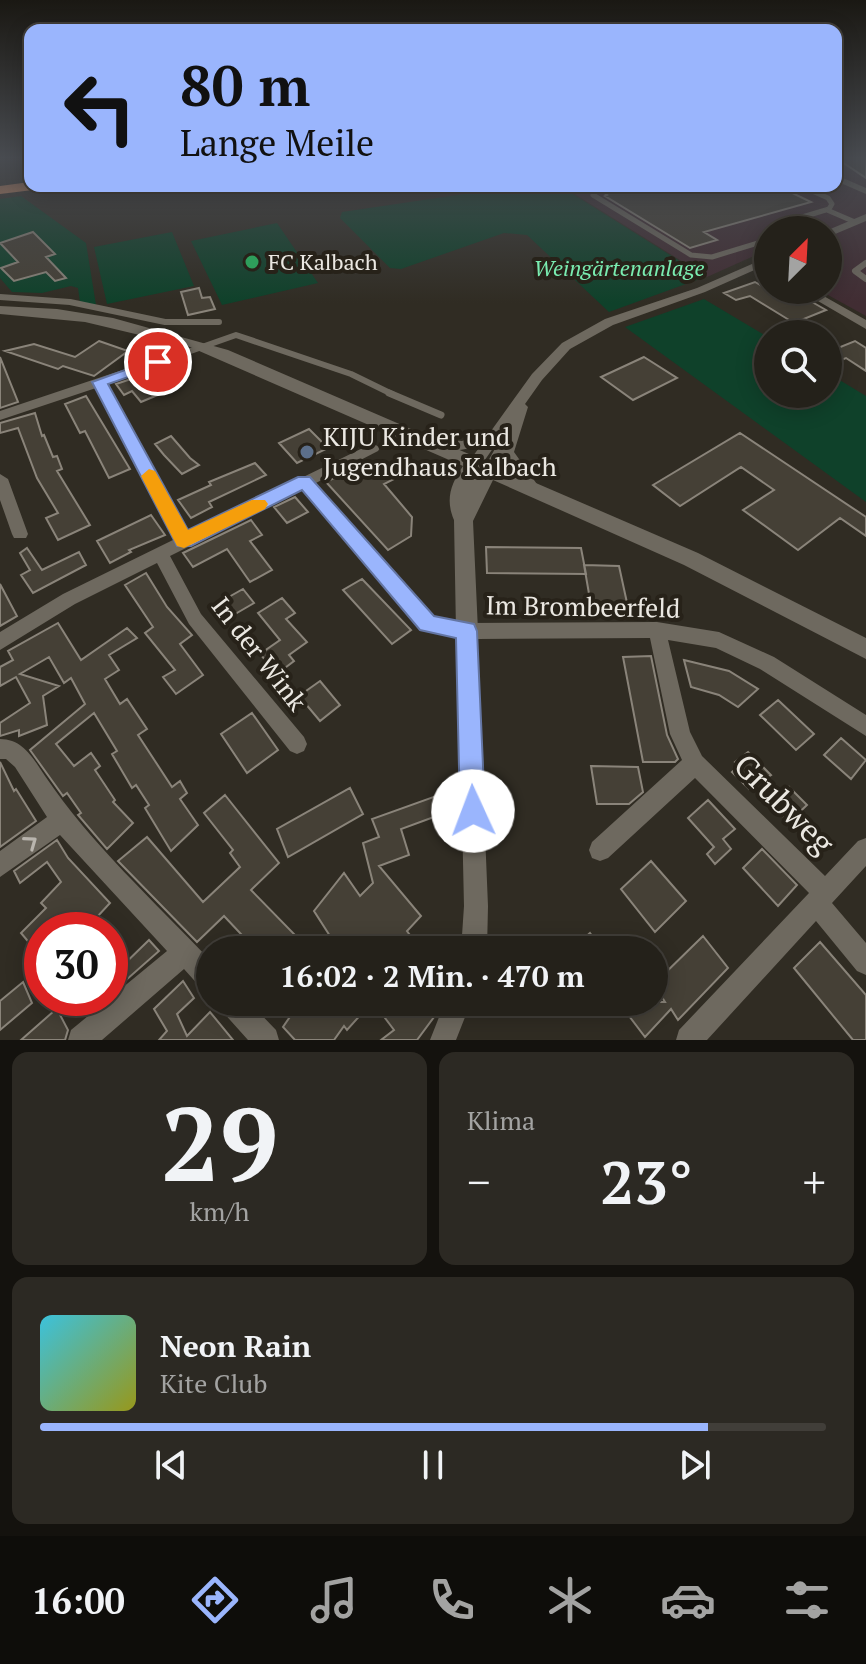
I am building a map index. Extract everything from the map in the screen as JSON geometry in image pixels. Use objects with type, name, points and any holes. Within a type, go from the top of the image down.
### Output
[{"type":"main road","points":[[0,310],[82,316],[140,328],[222,353],[691,559],[866,649]]},
{"type":"main road","points":[[428,443],[432,454],[448,467],[459,484],[459,509],[466,512]]},
{"type":"main road","points":[[459,484],[482,466]]},
{"type":"main road","points":[[467,631],[466,512],[482,466]]},
{"type":"main road","points":[[466,512],[495,490],[531,487]]},
{"type":"street","points":[[842,228],[861,220]]},
{"type":"street","points":[[482,466],[492,435],[551,359],[585,333],[754,268]]},
{"type":"street","points":[[829,304],[866,325]]},
{"type":"street","points":[[0,416],[182,354]]},
{"type":"street","points":[[99,382],[184,541]]},
{"type":"street","points":[[526,394],[507,452],[531,487]]},
{"type":"street","points":[[428,443],[463,446],[492,435]]},
{"type":"street","points":[[482,466],[508,443]]},
{"type":"street","points":[[0,642],[69,599],[373,448]]},
{"type":"street","points":[[0,479],[20,534]]},
{"type":"street","name":"Im Brombeerfeld","points":[[304,482],[428,624],[467,631],[657,630],[719,640],[767,663],[866,726]]},
{"type":"street","name":"In der Wink","points":[[160,553],[195,619],[297,744]]},
{"type":"street","points":[[600,850],[695,763],[680,734],[657,630]]},
{"type":"street","points":[[467,631],[475,936]]},
{"type":"street","points":[[0,749],[10,749],[22,760],[62,820],[196,964]]},
{"type":"street","name":"Grubweg","points":[[695,763],[821,899]]},
{"type":"street","points":[[0,865],[62,820]]},
{"type":"street","name":"Grubweg","points":[[689,1040],[866,849]]},
{"type":"street","points":[[821,899],[866,962]]},
{"type":"street","points":[[81,1040],[185,952]]},
{"type":"street","points":[[244,1016],[266,1040]]},
{"type":"street","points":[[443,1040],[452,1016]]},
{"type":"lane","points":[[610,206],[691,255],[712,257],[754,244]]},
{"type":"lane","points":[[827,210],[831,206]]},
{"type":"lane","points":[[806,216],[827,210],[861,220]]},
{"type":"lane","points":[[866,263],[855,271],[866,279]]},
{"type":"lane","points":[[0,297],[77,303],[164,324],[188,326],[219,322]]},
{"type":"lane","points":[[182,354],[236,335],[351,374],[441,415]]},
{"type":"shaded area","points":[[593,206],[866,206],[866,316],[842,303],[842,216],[754,216],[754,256],[707,277]]},
{"type":"green space","points":[[0,206],[34,206],[86,243],[96,305],[80,302],[78,288],[71,286],[42,293],[12,292],[0,278]]},
{"type":"green space","name":"Weingärtenanlage","points":[[386,206],[591,206],[705,277],[609,312],[527,235],[504,233],[401,269],[390,268],[340,218],[342,212]]},
{"type":"green space","name":"FC Kalbach","points":[[277,223],[318,283],[222,305],[191,241]]},
{"type":"green space","name":"FC Kalbach","points":[[172,232],[194,286],[107,304],[94,247]]},
{"type":"green space","name":"Weingärtenanlage","points":[[704,299],[754,329],[754,408],[842,408],[842,381],[866,396],[866,502],[625,327]]},
{"type":"building","points":[[621,206],[798,206],[704,232],[717,240],[690,248]]},
{"type":"building","points":[[33,232],[55,254],[46,257],[66,278],[55,281],[46,272],[14,281],[1,268],[18,262],[0,243]]},
{"type":"building","points":[[754,282],[754,298],[750,296],[736,300],[724,293]]},
{"type":"building","points":[[199,288],[202,298],[210,297],[215,309],[188,315],[181,292]]},
{"type":"building","points":[[763,304],[816,304],[826,310],[801,320],[789,320]]},
{"type":"building","points":[[99,341],[128,351],[94,376],[63,366],[58,369],[5,351],[34,344],[75,357]]},
{"type":"building","points":[[855,341],[866,348],[866,371],[846,358],[842,360],[842,346]]},
{"type":"building","points":[[0,357],[18,402],[0,408]]},
{"type":"building","points":[[644,357],[677,378],[633,400],[601,377]]},
{"type":"building","points":[[143,375],[160,394],[141,402],[132,391],[124,395],[116,384]]},
{"type":"building","points":[[86,396],[130,469],[109,478],[85,431],[80,433],[65,404]]},
{"type":"building","points":[[35,413],[42,436],[53,457],[57,456],[62,469],[57,471],[90,525],[58,540],[46,518],[58,513],[37,478],[18,428],[0,433],[0,423]]},
{"type":"building","points":[[309,429],[328,448],[297,463],[279,443]]},
{"type":"building","points":[[740,433],[866,517],[866,536],[840,518],[798,550],[743,510],[774,490],[741,467],[680,506],[653,485]]},
{"type":"building","points":[[171,436],[199,465],[182,474],[155,444]]},
{"type":"building","points":[[255,463],[266,475],[209,502],[212,507],[191,518],[178,500],[211,485],[209,482]]},
{"type":"building","points":[[363,463],[373,472],[382,468],[398,477],[384,484],[412,517],[411,536],[388,550],[326,482]]},
{"type":"building","points":[[295,497],[308,512],[287,523],[274,507]]},
{"type":"building","points":[[151,515],[165,535],[129,550],[131,552],[110,563],[97,541]]},
{"type":"building","points":[[251,520],[262,535],[250,541],[272,570],[250,582],[227,549],[193,567],[183,553]]},
{"type":"building","points":[[486,547],[581,548],[586,574],[487,573]]},
{"type":"building","points":[[27,548],[42,570],[79,552],[86,565],[33,593],[21,575],[30,570],[20,553]]},
{"type":"building","points":[[584,565],[619,566],[629,612],[592,611]]},
{"type":"building","points":[[146,573],[167,607],[192,635],[180,644],[203,675],[176,694],[163,677],[175,670],[145,633],[153,627],[125,585]]},
{"type":"building","points":[[362,579],[411,630],[392,644],[343,590]]},
{"type":"building","points":[[0,584],[17,616],[0,626]]},
{"type":"building","points":[[243,589],[254,603],[230,617],[220,602]]},
{"type":"building","points":[[282,598],[295,613],[286,619],[307,642],[289,655],[294,661],[277,674],[260,654],[280,640],[258,613]]},
{"type":"building","points":[[58,623],[81,660],[127,628],[137,638],[109,655],[119,670],[105,679],[120,704],[127,699],[147,729],[138,735],[172,787],[180,781],[187,793],[180,799],[198,825],[171,851],[145,808],[149,805],[136,785],[132,788],[112,754],[117,751],[94,713],[56,744],[74,766],[91,753],[100,766],[95,770],[115,800],[113,802],[133,823],[107,849],[78,815],[81,813],[67,793],[63,796],[30,750],[85,704],[71,678],[64,683],[49,657],[20,674],[59,686],[43,696],[47,725],[19,736],[19,730],[0,736],[0,723],[30,703],[16,677],[0,686],[0,667],[13,660],[8,651]]},
{"type":"building","points":[[651,656],[667,735],[678,759],[675,762],[643,762],[623,657]]},
{"type":"building","points":[[684,660],[729,671],[758,689],[738,707],[719,695],[691,687]]},
{"type":"building","points":[[281,676],[299,696],[289,704],[271,683]]},
{"type":"building","points":[[320,681],[340,705],[320,721],[299,696]]},
{"type":"building","points":[[778,700],[814,734],[796,750],[760,715]]},
{"type":"building","points":[[252,713],[278,750],[247,773],[221,734]]},
{"type":"building","points":[[841,738],[866,760],[851,779],[824,755]]},
{"type":"building","points":[[748,752],[771,775],[749,789],[732,772],[739,766],[735,762]]},
{"type":"building","points":[[0,762],[14,791],[16,789],[36,821],[0,847]]},
{"type":"building","points":[[591,766],[638,767],[643,792],[629,804],[597,804]]},
{"type":"building","points":[[789,787],[807,805],[789,822],[771,804]]},
{"type":"building","points":[[350,788],[363,814],[288,857],[277,829]]},
{"type":"building","points":[[225,795],[279,863],[251,890],[294,936],[243,936],[224,916],[203,936],[196,936],[196,941],[118,861],[147,837],[203,902],[240,867],[230,853],[233,850],[204,813]]},
{"type":"building","points":[[439,795],[442,814],[401,829],[409,855],[379,866],[421,916],[407,931],[411,936],[330,936],[314,911],[344,873],[360,896],[373,883],[363,843],[379,837],[372,819]]},
{"type":"building","points":[[708,800],[735,829],[723,839],[731,849],[715,864],[707,854],[714,847],[688,818]]},
{"type":"building","points":[[57,840],[68,858],[110,903],[102,912],[42,912],[46,908],[41,903],[61,882],[47,862],[20,883],[14,871]]},
{"type":"building","points":[[762,849],[797,885],[778,906],[743,868]]},
{"type":"building","points":[[651,861],[686,901],[655,932],[621,889]]},
{"type":"building","points":[[703,936],[728,968],[678,1020],[671,1009],[668,1012],[668,970]]},
{"type":"building","points":[[149,940],[159,951],[128,978],[128,960]]},
{"type":"building","points":[[820,942],[866,995],[866,1040],[853,1040],[794,968]]},
{"type":"building","points":[[183,981],[194,998],[177,1014],[187,1036],[206,1016],[213,1016],[233,1040],[159,1040],[167,1031],[154,1009]]},
{"type":"building","points":[[23,982],[24,1010],[0,1030],[0,1001]]},
{"type":"building","points":[[48,1016],[61,1016],[68,1030],[65,1040],[21,1040]]},
{"type":"building","points":[[290,1016],[360,1016],[347,1030],[344,1026],[334,1040],[295,1040],[283,1027]]},
{"type":"building","points":[[384,1016],[435,1016],[417,1040],[381,1040],[394,1030]]},
{"type":"building","points":[[629,1016],[664,1016],[645,1037]]},
{"type":"slow traffic","points":[[149,476],[184,541],[259,504]]},
{"type":"place","name":"FC Kalbach","points":[[252,262]]},
{"type":"place","name":"KIJU Kinder und Jugendhaus Kalbach","points":[[307,452]]},
{"type":"route","points":[[158,362],[99,382],[184,541],[304,482],[428,624],[467,631],[473,811]]}]
